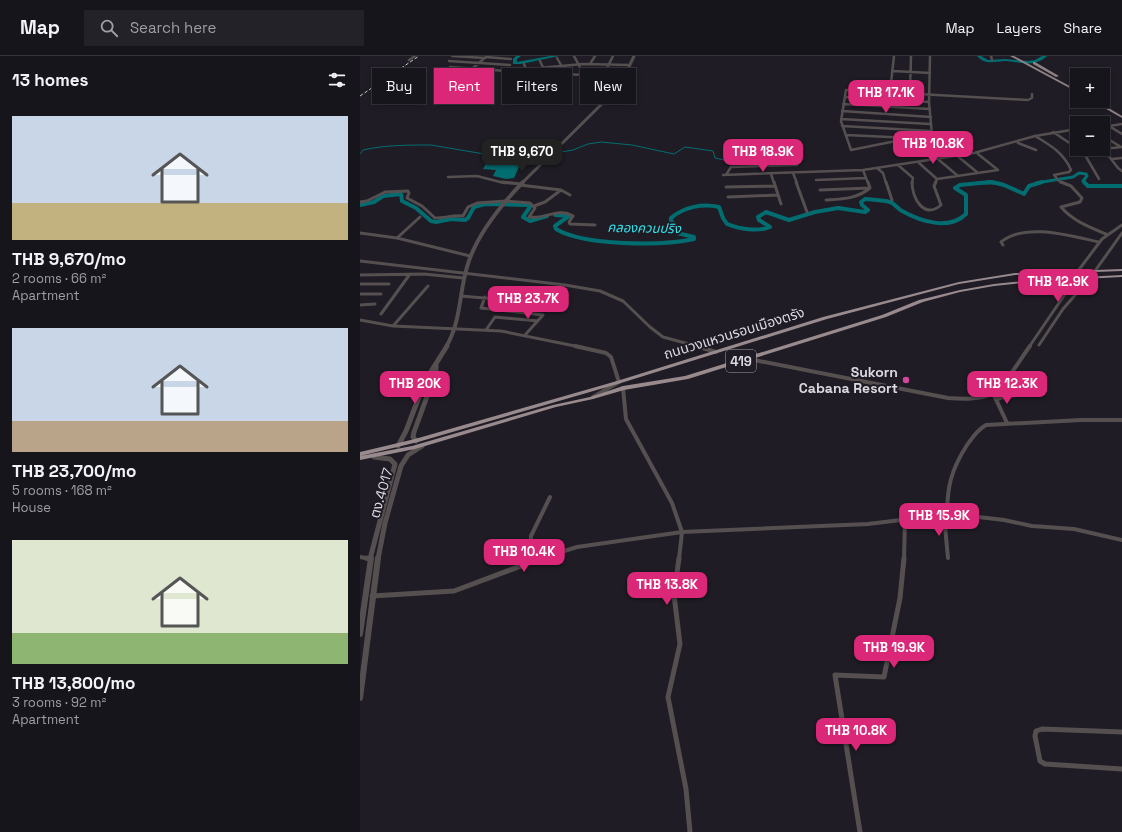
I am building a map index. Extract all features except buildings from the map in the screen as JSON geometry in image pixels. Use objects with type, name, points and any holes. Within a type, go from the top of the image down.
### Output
[{"type":"highway","name":"ถนนวงแหวนรอบเมืองตรัง","points":[[360,454],[416,441],[619,382],[825,318],[959,283],[1015,274],[1122,270]]},
{"type":"highway","name":"ถนนวงแหวนรอบเมืองตรัง","points":[[360,458],[374,457],[422,446],[555,406],[591,398],[623,388],[686,378],[884,316],[921,301],[953,293],[994,285],[1076,278],[1122,276]]},
{"type":"main road","points":[[1012,56],[1027,62],[1033,62],[1070,83]]},
{"type":"main road","points":[[1020,56],[1027,62],[1070,87]]},
{"type":"main road","points":[[1110,106],[1122,113]]},
{"type":"main road","points":[[1106,108],[1122,117]]},
{"type":"street","points":[[409,60],[415,56]]},
{"type":"street","points":[[452,56],[511,59]]},
{"type":"street","points":[[574,56],[580,68]]},
{"type":"street","points":[[590,64],[595,56]]},
{"type":"street","points":[[607,68],[613,56]]},
{"type":"street","points":[[628,68],[634,56]]},
{"type":"street","points":[[887,99],[893,71],[894,56]]},
{"type":"street","points":[[910,93],[912,56]]},
{"type":"street","points":[[930,56],[929,102],[932,135],[978,173]]},
{"type":"street","points":[[991,56],[992,60]]},
{"type":"street","points":[[450,67],[472,68],[486,57]]},
{"type":"street","points":[[557,58],[560,66]]},
{"type":"street","points":[[449,61],[510,65]]},
{"type":"street","points":[[540,61],[543,68],[578,64],[630,65]]},
{"type":"street","points":[[524,64],[526,68]]},
{"type":"street","points":[[893,71],[930,73]]},
{"type":"street","points":[[932,135],[866,146],[851,150],[842,126],[841,118],[846,90],[1028,100],[1032,98],[1032,94]]},
{"type":"street","points":[[845,97],[929,102]]},
{"type":"street","points":[[398,446],[404,436],[424,383],[453,334],[463,278],[470,256],[506,201],[520,185],[602,104]]},
{"type":"street","points":[[843,104],[930,109]]},
{"type":"street","points":[[886,107],[886,114]]},
{"type":"street","points":[[842,111],[931,117]]},
{"type":"street","points":[[841,118],[930,124]]},
{"type":"street","points":[[1110,125],[1122,123]]},
{"type":"street","points":[[842,126],[931,131]]},
{"type":"street","points":[[1110,128],[1122,134]]},
{"type":"street","points":[[876,168],[939,160],[984,151],[1036,136],[1070,130]]},
{"type":"street","points":[[1054,133],[1070,144]]},
{"type":"street","points":[[846,134],[911,138]]},
{"type":"street","points":[[796,165],[731,167],[725,175],[863,170],[978,154],[1018,143],[1036,136]]},
{"type":"street","points":[[1036,136],[1060,152],[1070,166],[1069,172],[1054,176],[1057,180],[1071,186],[1082,198],[1080,202],[1061,207],[1067,216],[1106,234]]},
{"type":"street","points":[[1110,140],[1122,147]]},
{"type":"street","points":[[1018,143],[1036,150]]},
{"type":"street","points":[[1110,148],[1122,147]]},
{"type":"street","points":[[919,163],[938,179],[998,170],[978,154]]},
{"type":"street","points":[[1085,156],[1099,179]]},
{"type":"street","points":[[1109,156],[1118,169],[1122,171]]},
{"type":"street","points":[[1112,159],[1122,158]]},
{"type":"street","points":[[939,160],[958,176]]},
{"type":"street","points":[[788,165],[807,212]]},
{"type":"street","points":[[898,166],[913,178],[911,186],[917,204],[921,207],[933,209],[941,205],[934,186],[938,179]]},
{"type":"street","points":[[876,168],[883,173],[892,200]]},
{"type":"street","points":[[863,170],[870,188]]},
{"type":"street","points":[[772,174],[781,204]]},
{"type":"street","points":[[448,177],[477,176],[504,183],[561,190],[570,195]]},
{"type":"street","points":[[816,180],[866,178]]},
{"type":"street","points":[[726,187],[775,186]]},
{"type":"street","points":[[820,190],[870,188]]},
{"type":"street","points":[[826,200],[855,198],[870,188]]},
{"type":"street","points":[[534,206],[546,202],[561,190]]},
{"type":"street","points":[[360,202],[366,202],[384,192],[408,191],[409,193],[407,198],[422,206],[435,218],[442,218],[452,215],[463,216],[468,207],[477,203],[506,201],[528,202],[534,206]]},
{"type":"street","points":[[728,197],[778,195]]},
{"type":"street","points":[[534,206],[535,208],[529,217],[565,212],[573,216],[569,222],[570,224],[595,225]]},
{"type":"street","points":[[397,238],[420,217]]},
{"type":"street","points":[[1078,271],[1106,234],[1122,225]]},
{"type":"street","points":[[1003,245],[1001,242],[1006,238],[1030,231],[1070,236],[1099,242]]},
{"type":"street","points":[[360,233],[397,238],[470,256]]},
{"type":"street","points":[[1039,346],[1063,309],[1090,278],[1093,271],[1122,233]]},
{"type":"street","points":[[360,261],[600,291],[623,301],[650,327],[663,337],[716,352]]},
{"type":"street","points":[[360,275],[410,274],[463,278]]},
{"type":"street","points":[[381,314],[410,274]]},
{"type":"street","points":[[749,359],[948,398],[964,399],[980,397],[993,393],[1000,387],[1035,339],[1076,278]]},
{"type":"street","points":[[360,284],[390,284]]},
{"type":"street","points":[[393,326],[428,286]]},
{"type":"street","points":[[360,294],[381,294]]},
{"type":"street","points":[[461,296],[532,302]]},
{"type":"street","points":[[485,297],[480,308],[543,315],[525,335]]},
{"type":"street","points":[[360,305],[375,304]]},
{"type":"street","points":[[486,330],[495,317],[538,321]]},
{"type":"street","points":[[360,320],[393,326],[486,330],[525,335],[606,353],[611,357],[619,382],[591,398]]},
{"type":"street","points":[[416,441],[413,437],[414,432],[436,372],[436,365]]},
{"type":"street","points":[[623,388],[626,419],[672,502],[682,532],[674,595],[680,644],[668,698],[686,789],[690,832]]},
{"type":"street","points":[[993,393],[1007,423]]},
{"type":"street","points":[[996,400],[1029,393]]},
{"type":"street","points":[[948,558],[945,516],[948,486],[954,466],[978,430],[986,425],[1007,423],[1122,420]]},
{"type":"street","name":"ตง.4017","points":[[360,698],[372,596],[385,523],[401,466],[408,455],[422,446]]},
{"type":"street","name":"ตง.4017","points":[[360,634],[370,559],[394,464],[390,459],[374,457]]},
{"type":"street","points":[[530,562],[531,536],[550,497]]},
{"type":"street","points":[[364,597],[454,591],[530,562],[577,547],[682,532],[868,524],[961,515],[1032,526],[1054,527],[1122,540]]},
{"type":"street","points":[[860,832],[835,675],[884,677],[900,598],[904,563],[905,520]]},
{"type":"street","points":[[360,557],[370,559]]},
{"type":"street","points":[[1122,732],[1042,729],[1036,731],[1035,736],[1040,761],[1045,764],[1122,769]]},
{"type":"water","points":[[517,161],[523,163],[518,169],[514,178],[506,179],[493,176],[496,170],[483,169],[487,162]]},
{"type":"waterway","points":[[519,56],[515,59],[515,63],[557,56]]},
{"type":"waterway","points":[[979,56],[988,62],[1005,60],[1032,62],[1041,60],[1045,56]]},
{"type":"waterway","points":[[555,153],[573,150],[588,144],[601,142],[632,145],[674,154],[685,147],[713,151],[715,158],[729,161]]},
{"type":"waterway","points":[[360,154],[363,150],[380,147],[422,145],[431,145],[502,157],[551,153]]},
{"type":"waterway","name":"คลองควนปริง","points":[[1042,182],[1073,177],[1079,173],[1086,174],[1087,176],[1083,181],[1088,186],[1122,186]]},
{"type":"waterway","name":"คลองควนปริง","points":[[980,183],[990,182]]},
{"type":"waterway","name":"คลองควนปริง","points":[[992,182],[996,183]]},
{"type":"waterway","name":"คลองควนปริง","points":[[996,183],[1024,194],[1029,186],[1042,182]]},
{"type":"waterway","name":"คลองควนปริง","points":[[1036,183],[1042,182]]},
{"type":"waterway","name":"คลองควนปริง","points":[[555,215],[569,216],[555,226],[556,229],[569,235],[585,239],[624,243],[663,243],[694,239],[694,237],[677,233],[677,226],[671,221],[671,218],[682,211],[707,205],[719,207],[727,224],[748,229],[765,229],[770,227],[759,220],[758,217],[766,212],[789,220],[815,212],[838,208],[865,212],[868,210],[862,205],[861,202],[865,199],[890,202],[909,215],[934,223],[943,223],[959,219],[966,214],[966,195],[955,188],[960,185],[980,183]]},
{"type":"waterway","name":"คลองควนปริง","points":[[980,183],[996,183]]},
{"type":"waterway","name":"คลองควนปริง","points":[[360,205],[374,202],[383,196],[401,194],[402,201],[416,208],[431,221],[436,222],[451,219],[465,220],[468,218],[474,207],[485,204],[529,205],[530,207],[523,217],[530,221],[547,216]]},
{"type":"railway","points":[[360,96],[419,56]]},
{"type":"place","name":"Sukorn Cabana Resort","points":[[906,380]]}]
